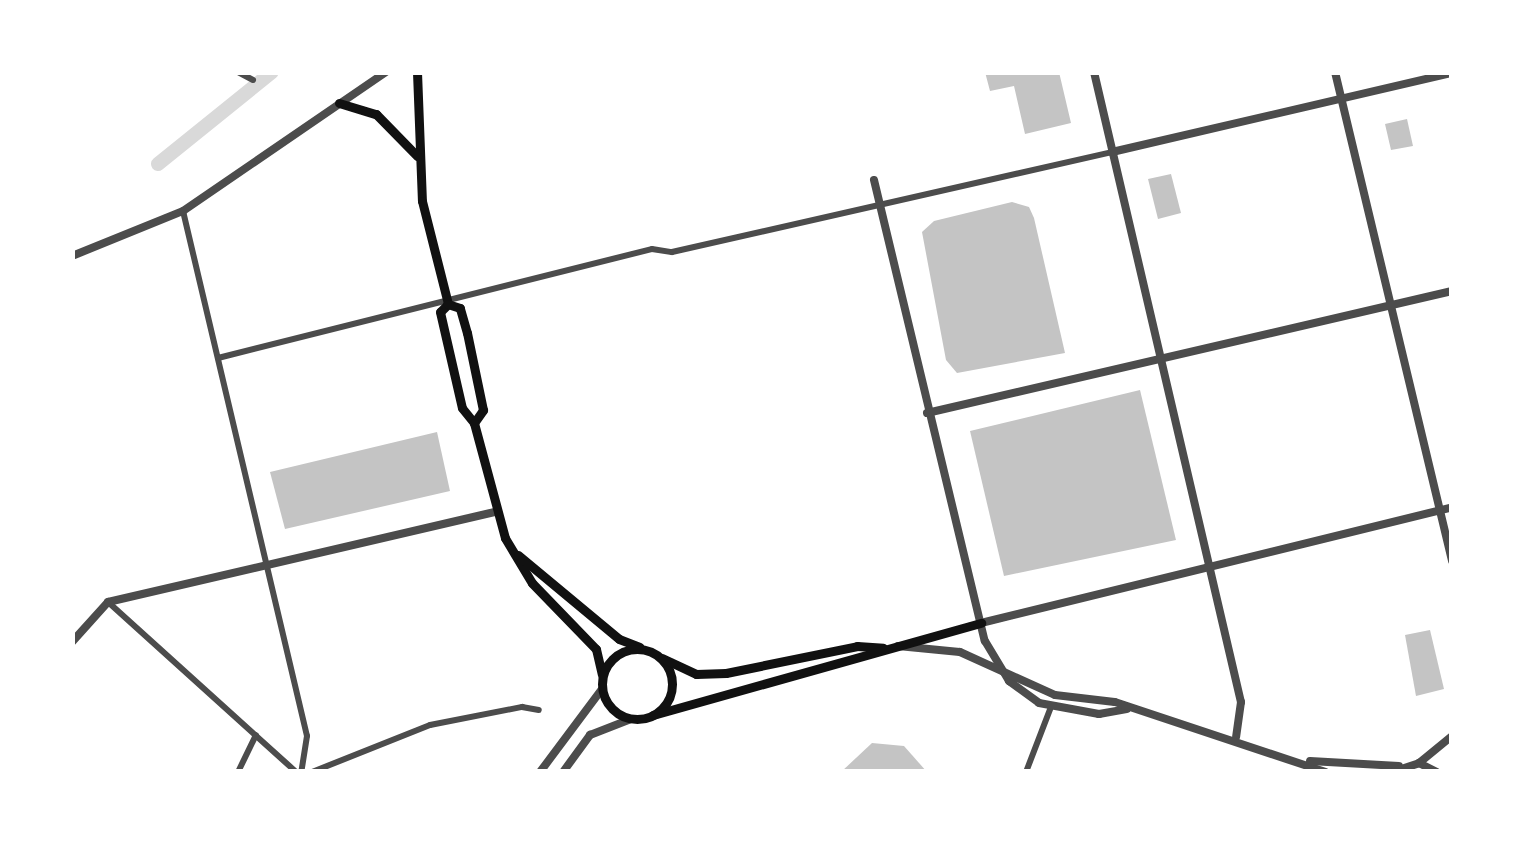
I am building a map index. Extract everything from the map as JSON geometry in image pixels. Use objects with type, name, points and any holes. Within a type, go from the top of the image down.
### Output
[{"type":"main road","points":[[416,72],[417,156],[448,304]]},
{"type":"main road","points":[[338,103],[376,114],[417,156]]},
{"type":"main road","points":[[448,304],[440,312],[443,326],[462,408],[474,423],[495,512],[532,582],[596,649],[602,689],[612,708],[632,719],[653,715],[981,622]]},
{"type":"main road","points":[[448,304],[460,308],[467,334],[482,410],[474,423]]},
{"type":"main road","points":[[514,553],[619,639],[696,674],[726,673],[858,646],[886,648]]},
{"type":"main road","points":[[602,674],[614,656],[643,648]]},
{"type":"main road","points":[[653,715],[672,689],[662,658]]},
{"type":"street","points":[[238,72],[253,80]]},
{"type":"street","points":[[72,256],[184,211],[386,72]]},
{"type":"street","points":[[1094,72],[1241,702],[1236,738]]},
{"type":"street","points":[[1335,72],[1452,561]]},
{"type":"street","points":[[218,358],[448,304],[652,249],[672,252],[1452,73]]},
{"type":"street","points":[[874,180],[927,413],[981,622],[998,665],[1025,694],[1051,707],[1116,715],[1127,709]]},
{"type":"street","points":[[108,602],[299,772],[307,736],[184,211]]},
{"type":"street","points":[[927,413],[1452,291]]},
{"type":"street","points":[[981,622],[1208,563],[1452,507]]},
{"type":"street","points":[[72,642],[108,602],[495,512]]},
{"type":"street","points":[[898,646],[960,652],[998,665],[1054,695],[1127,709],[1236,738],[1326,772]]},
{"type":"street","points":[[540,772],[602,689]]},
{"type":"street","points":[[312,772],[430,725],[522,707],[539,710]]},
{"type":"street","points":[[1026,772],[1051,707]]},
{"type":"street","points":[[563,772],[590,736],[632,719]]},
{"type":"street","points":[[238,772],[256,736]]},
{"type":"street","points":[[1301,760],[1396,769],[1420,763],[1452,736]]},
{"type":"street","points":[[1420,763],[1437,772]]},
{"type":"building","points":[[985,72],[1059,72],[1071,123],[1025,134],[1014,86],[990,91]]},
{"type":"building","points":[[1407,119],[1413,146],[1391,150],[1385,124]]},
{"type":"building","points":[[1171,174],[1181,213],[1158,219],[1148,179]]},
{"type":"building","points":[[1012,202],[1029,207],[1034,218],[1065,353],[957,373],[946,360],[922,232],[934,221]]},
{"type":"building","points":[[1140,390],[1176,540],[1004,576],[970,431]]},
{"type":"building","points":[[437,432],[450,491],[285,529],[270,472]]},
{"type":"building","points":[[1430,630],[1444,689],[1416,696],[1405,635]]},
{"type":"building","points":[[872,743],[904,746],[927,772],[841,772]]},
{"type":"waterway","points":[[158,164],[272,72]]}]
